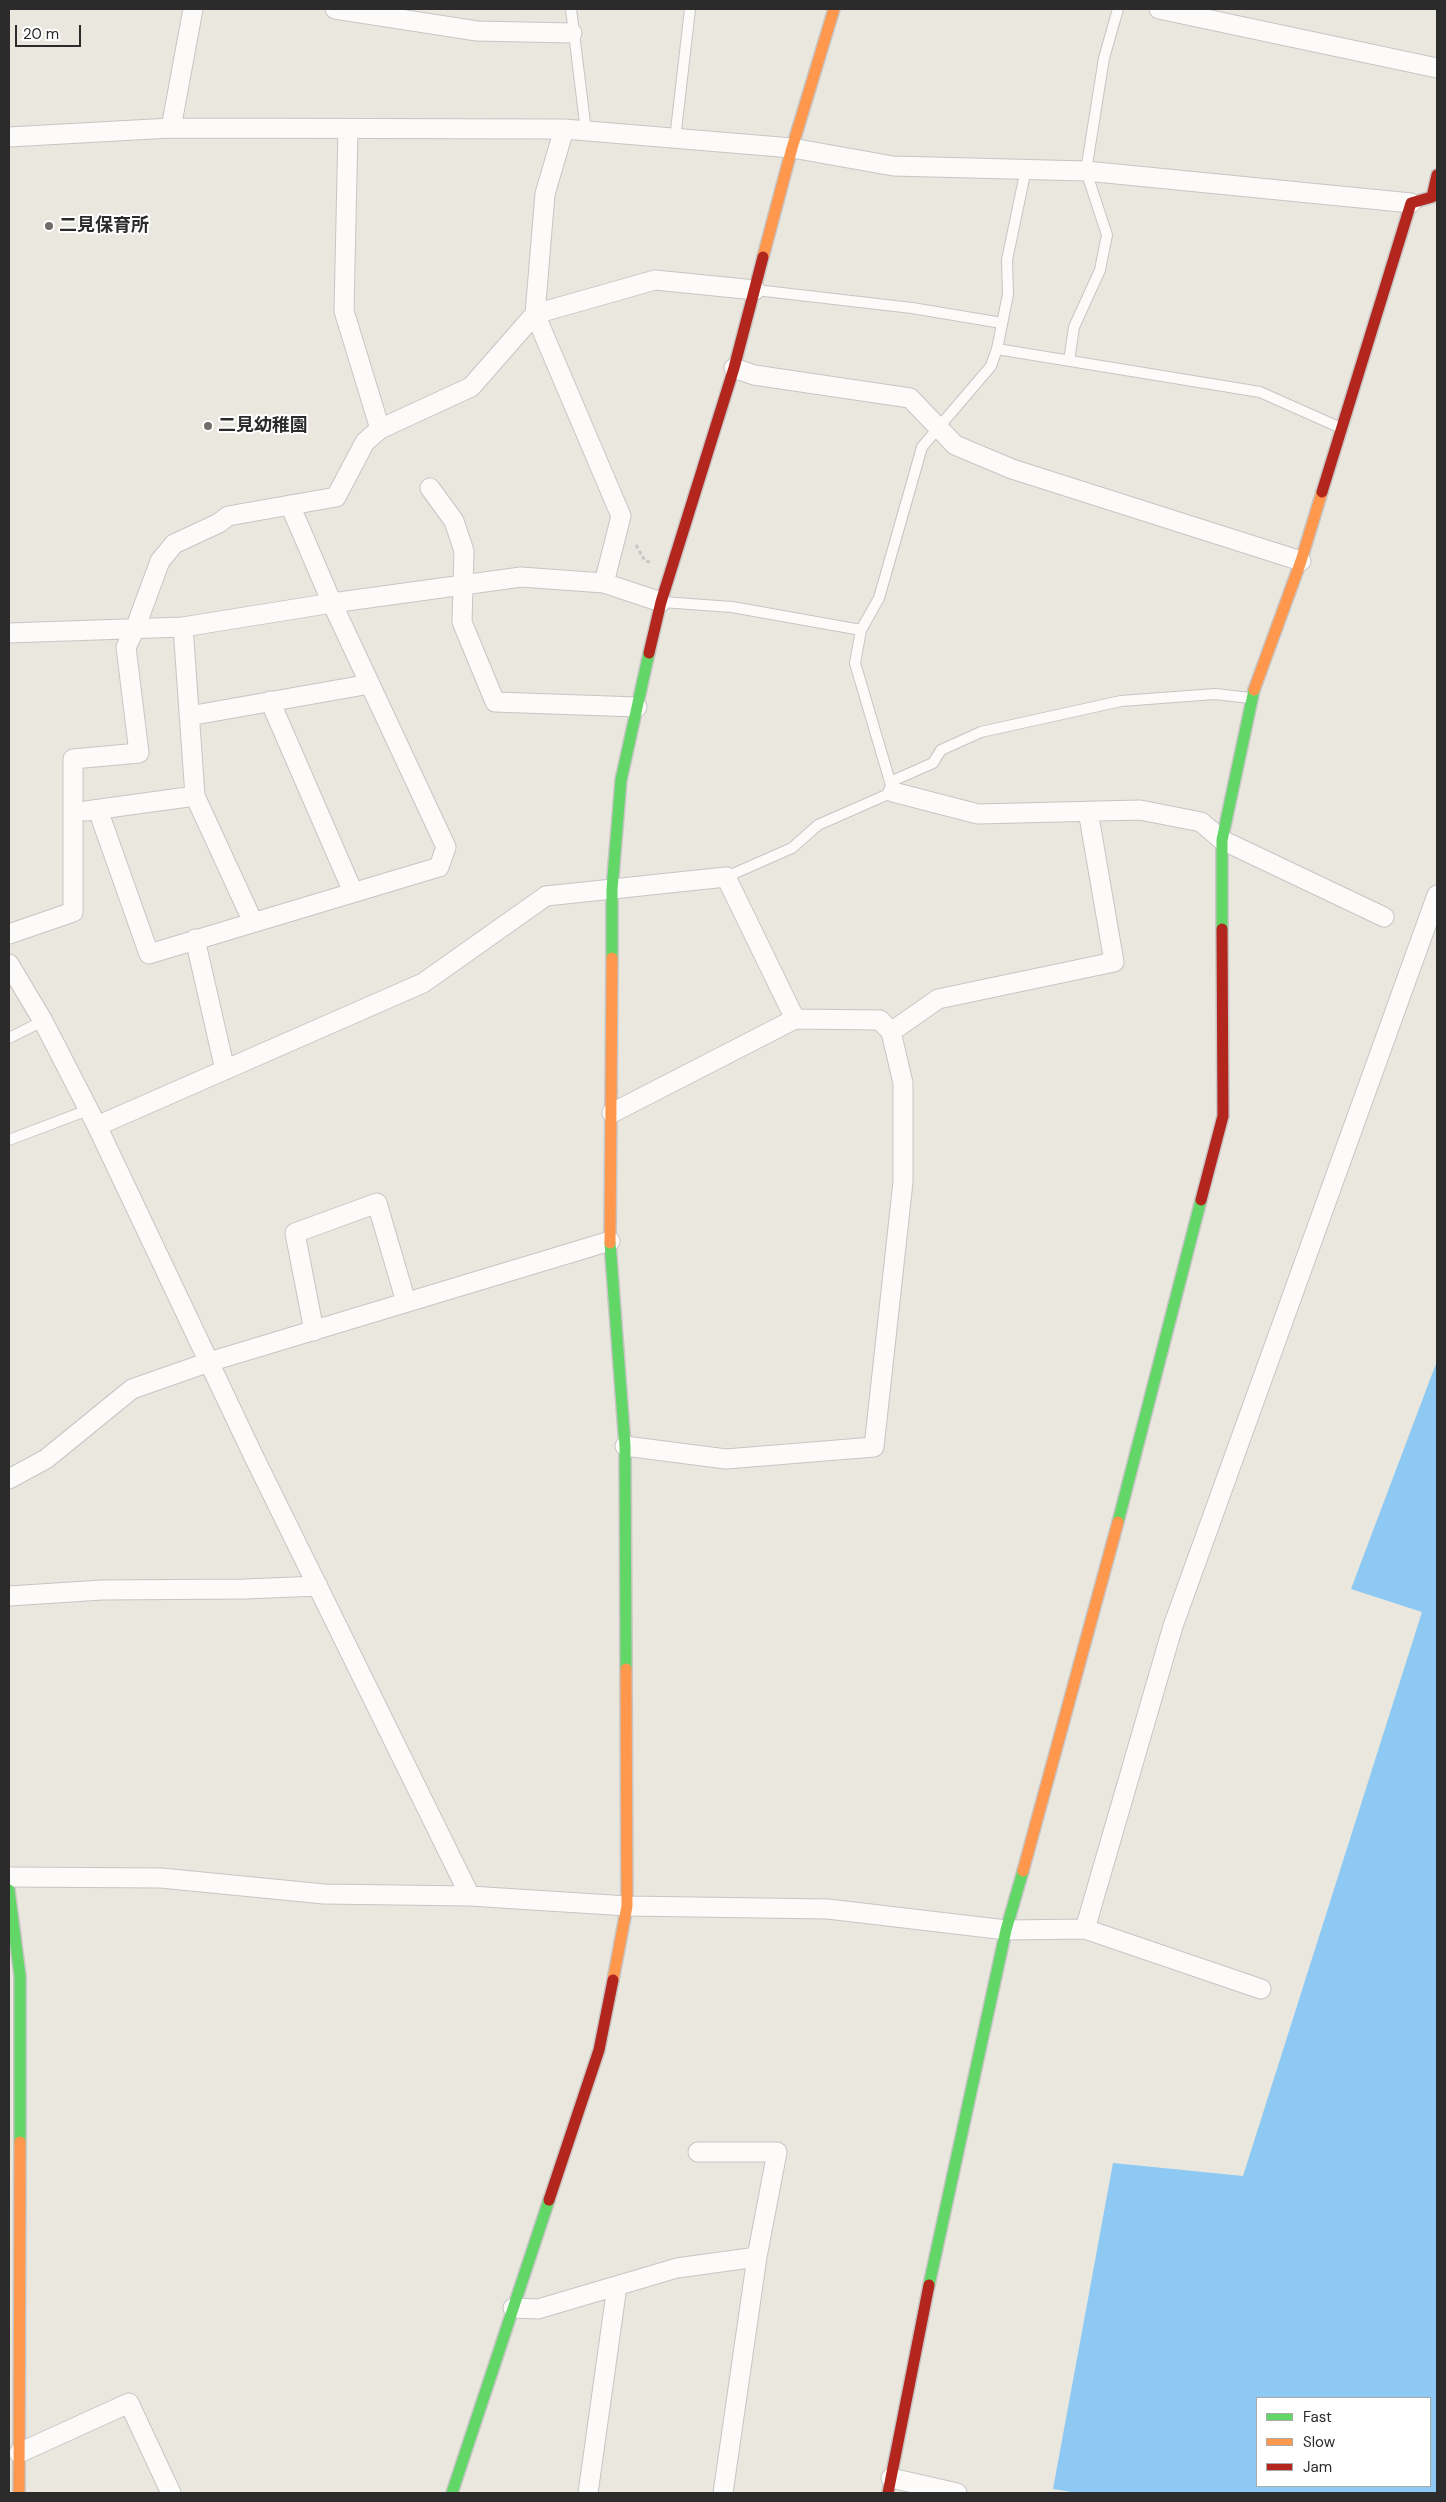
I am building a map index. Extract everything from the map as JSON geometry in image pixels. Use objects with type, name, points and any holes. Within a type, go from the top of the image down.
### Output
[{"type":"street","points":[[170,128],[193,9]]},
{"type":"street","points":[[335,9],[477,32],[572,33]]},
{"type":"street","points":[[452,2493],[599,2050],[627,1906],[625,1446],[610,1240],[612,889],[621,780],[661,602],[734,368],[792,148],[834,9]]},
{"type":"street","points":[[1159,9],[1437,68]]},
{"type":"street","points":[[9,137],[170,128],[586,131],[792,148],[893,166],[1086,171],[1411,203],[1434,199],[1437,175]]},
{"type":"street","points":[[348,129],[344,311],[380,429]]},
{"type":"street","points":[[564,130],[546,194],[535,314],[620,516],[604,583]]},
{"type":"street","points":[[957,2493],[890,2486],[944,2211],[1006,1930],[1096,1607],[1223,1116],[1222,840],[1251,698],[1301,561],[1411,203]]},
{"type":"street","points":[[9,934],[73,912],[73,759],[139,754],[126,647],[135,629],[160,561],[174,544],[219,523],[228,516],[336,497],[365,442],[380,429],[471,387],[535,314],[655,280],[754,290]]},
{"type":"street","points":[[734,368],[754,376],[910,398],[955,445],[1012,469],[1301,561]]},
{"type":"street","points":[[430,488],[454,521],[464,551],[462,622],[495,702],[637,707]]},
{"type":"street","points":[[98,810],[149,954],[439,867],[446,847],[332,603],[290,505]]},
{"type":"street","points":[[9,633],[184,627],[332,603],[521,577],[604,583],[661,602]]},
{"type":"street","points":[[184,627],[195,796],[253,922]]},
{"type":"street","points":[[189,716],[270,700],[370,684]]},
{"type":"street","points":[[270,700],[353,892]]},
{"type":"street","points":[[891,787],[978,814],[1140,810],[1201,822],[1222,840],[1384,917]]},
{"type":"street","points":[[73,813],[195,796]]},
{"type":"street","points":[[891,1032],[938,1000],[1114,962],[1088,811]]},
{"type":"street","points":[[92,1118],[225,1070],[423,983],[546,896],[726,877],[795,1019]]},
{"type":"street","points":[[1085,1929],[1173,1626],[1437,895]]},
{"type":"street","points":[[195,939],[225,1070]]},
{"type":"street","points":[[9,964],[43,1021],[92,1118],[470,1896]]},
{"type":"street","points":[[612,1113],[795,1019],[880,1020],[891,1032],[903,1083],[903,1182],[874,1447],[726,1459],[625,1446]]},
{"type":"street","points":[[314,1330],[295,1233],[377,1203],[406,1302]]},
{"type":"street","points":[[9,1479],[46,1459],[132,1389],[209,1362],[610,1240]]},
{"type":"street","points":[[9,1596],[102,1590],[245,1589],[318,1586]]},
{"type":"street","points":[[9,1877],[161,1878],[324,1894],[470,1896],[627,1906],[828,1909],[1006,1930],[1085,1929],[1261,1989]]},
{"type":"street","points":[[9,1890],[14,1976],[19,2493]]},
{"type":"street","points":[[698,2152],[777,2152],[757,2257],[723,2493]]},
{"type":"street","points":[[513,2308],[538,2310],[677,2268],[757,2257]]},
{"type":"street","points":[[588,2493],[617,2286]]},
{"type":"street","points":[[19,2453],[129,2403],[171,2493]]},
{"type":"lane","points":[[571,9],[572,33],[586,131]]},
{"type":"lane","points":[[675,139],[690,9]]},
{"type":"lane","points":[[1069,361],[1074,328],[1100,270],[1107,235],[1086,171],[1104,58],[1118,9]]},
{"type":"lane","points":[[891,787],[855,664],[862,630],[879,598],[922,447],[991,366],[997,349],[1008,294],[1007,260],[1026,169]]},
{"type":"lane","points":[[754,290],[912,308],[1002,323]]},
{"type":"lane","points":[[997,349],[1260,392],[1342,428]]},
{"type":"lane","points":[[661,602],[732,608],[862,630]]},
{"type":"lane","points":[[726,877],[792,848],[818,824],[891,787],[932,763],[942,750],[981,732],[1121,702],[1215,694],[1251,698]]},
{"type":"lane","points":[[9,1038],[43,1021]]},
{"type":"lane","points":[[9,1140],[92,1118]]},
{"type":"path","points":[[620,516],[644,561],[672,567]]},
{"type":"water","points":[[1437,1361],[1437,2493],[1078,2493],[1053,2489],[1113,2163],[1243,2176],[1422,1612],[1351,1589]]},
{"type":"traffic: fast","points":[[612,958],[612,889],[621,780],[649,653]]},
{"type":"traffic: fast","points":[[1222,929],[1222,840],[1254,690]]},
{"type":"traffic: fast","points":[[1118,1522],[1201,1200]]},
{"type":"traffic: fast","points":[[610,1243],[625,1446],[626,1669]]},
{"type":"traffic: fast","points":[[929,2285],[1006,1930],[1023,1871]]},
{"type":"traffic: fast","points":[[9,1890],[20,1976],[20,2142]]},
{"type":"traffic: fast","points":[[452,2493],[549,2200]]},
{"type":"traffic: slow","points":[[763,257],[792,148],[834,9]]},
{"type":"traffic: slow","points":[[1254,690],[1301,561],[1322,492]]},
{"type":"traffic: slow","points":[[610,1243],[612,958]]},
{"type":"traffic: slow","points":[[1023,1871],[1118,1522]]},
{"type":"traffic: slow","points":[[613,1980],[627,1906],[626,1669]]},
{"type":"traffic: slow","points":[[19,2493],[20,2142]]},
{"type":"traffic: jam","points":[[1322,492],[1411,203],[1432,197],[1437,175]]},
{"type":"traffic: jam","points":[[649,653],[661,602],[734,368],[763,257]]},
{"type":"traffic: jam","points":[[1201,1200],[1223,1116],[1222,929]]},
{"type":"traffic: jam","points":[[549,2200],[599,2050],[613,1980]]},
{"type":"traffic: jam","points":[[888,2493],[929,2285]]},
{"type":"place","name":"二見保育所","points":[[49,226]]},
{"type":"place","name":"二見幼稚園","points":[[208,426]]}]
